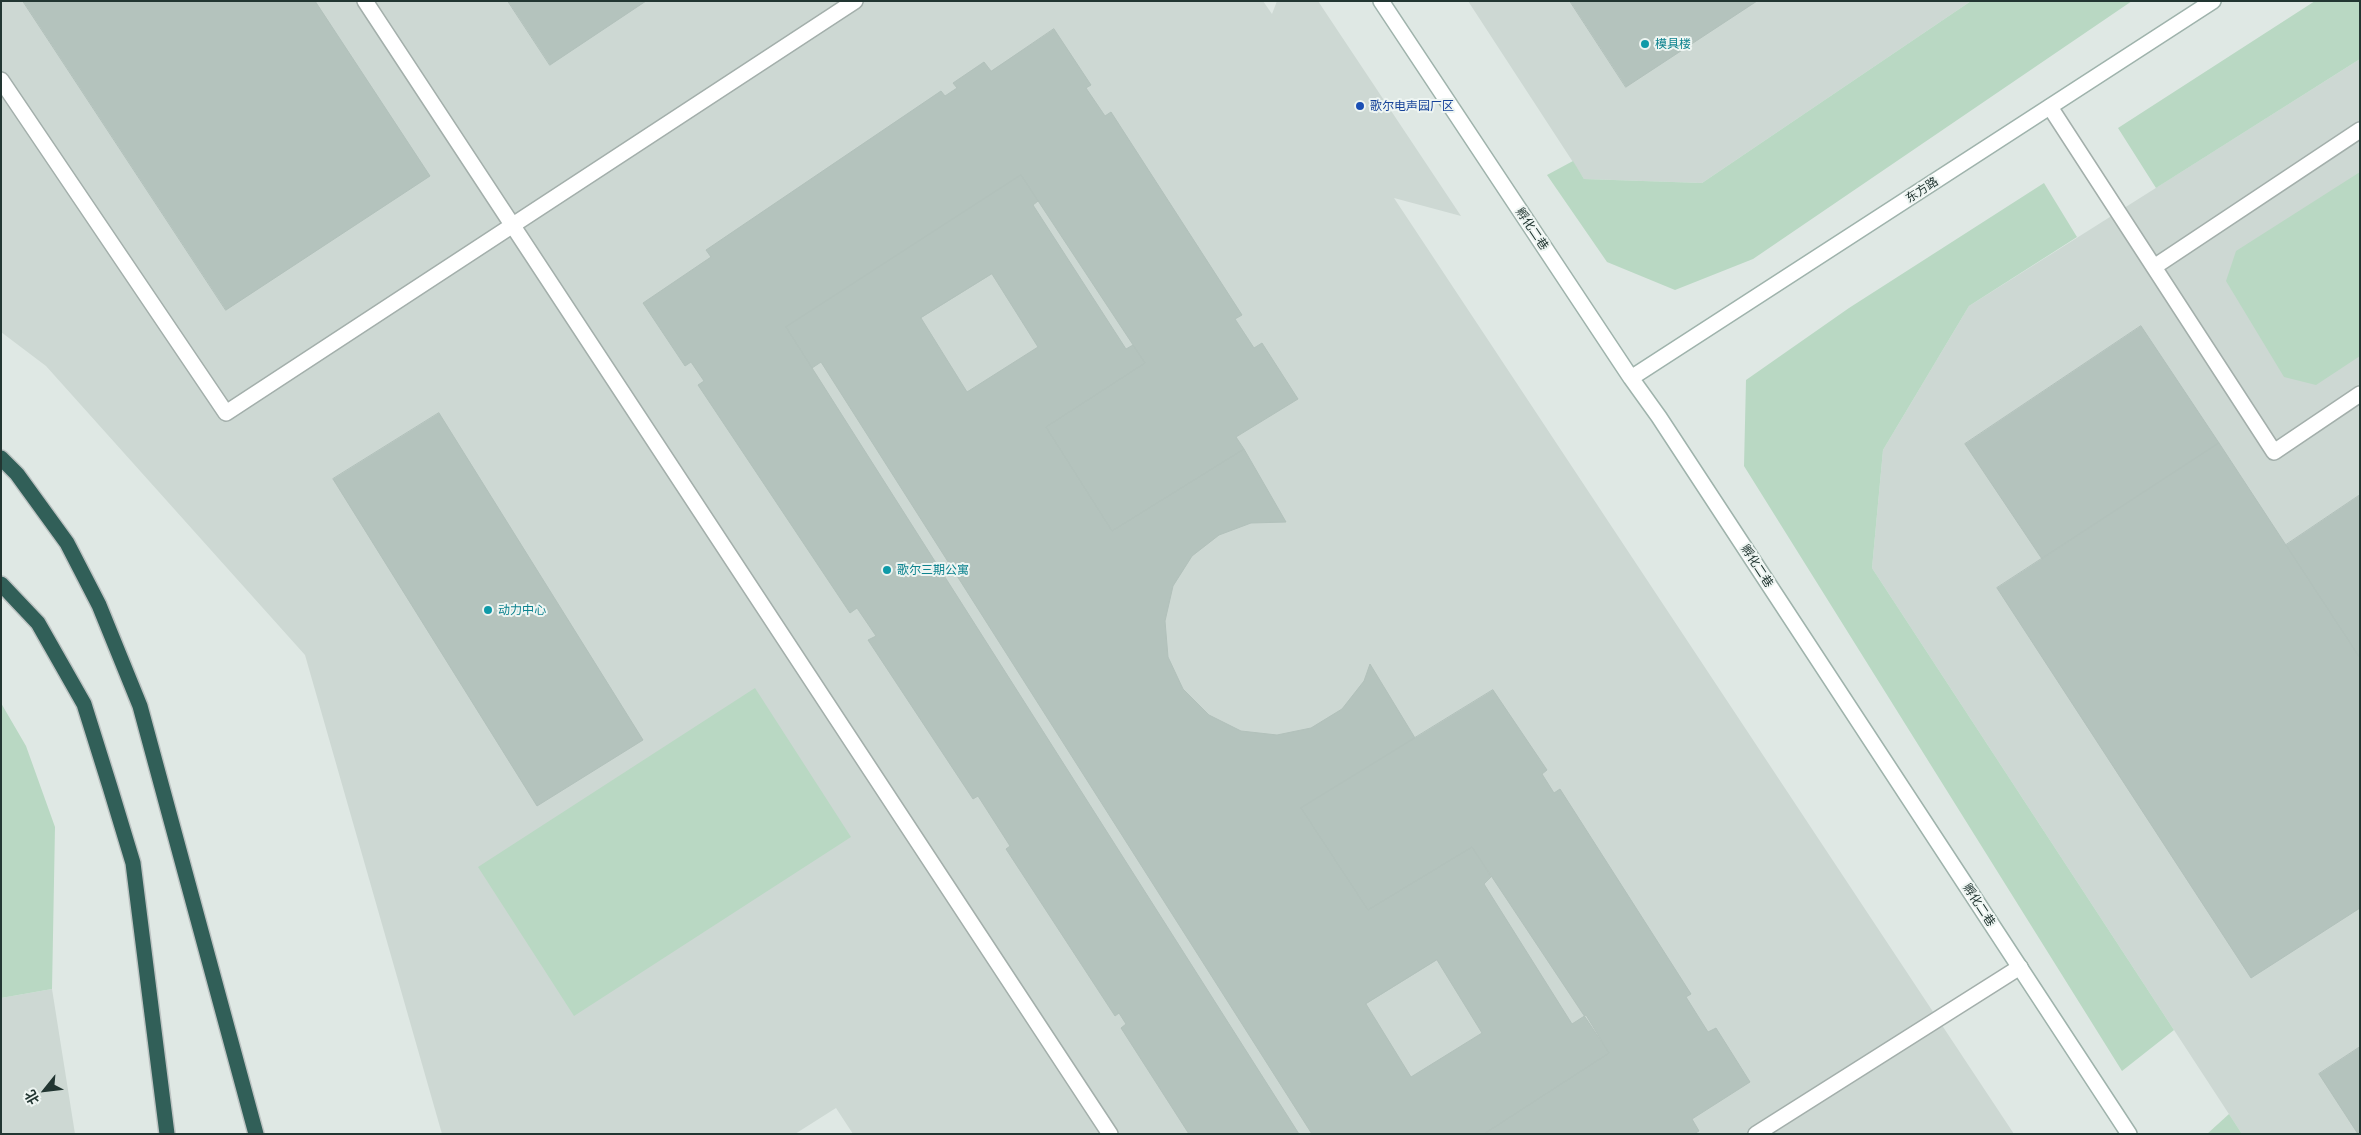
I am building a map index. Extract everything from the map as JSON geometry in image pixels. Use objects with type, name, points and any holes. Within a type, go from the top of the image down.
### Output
[{"type":"highway","points":[[1,458],[17,474],[67,543],[99,604],[140,706],[256,1134]]},
{"type":"highway","points":[[1,584],[38,623],[84,704],[133,863],[167,1134]]},
{"type":"street","points":[[365,1],[1110,1134]]},
{"type":"street","points":[[1,80],[226,413],[855,1]]},
{"type":"street","name":"孵化二巷","points":[[1381,1],[1631,378],[1665,426],[2129,1134]]},
{"type":"street","name":"东方路","points":[[1631,378],[2213,1]]},
{"type":"street","points":[[2050,107],[2274,452],[2360,394]]},
{"type":"street","points":[[2154,267],[2360,130]]},
{"type":"street","points":[[1756,1134],[2020,967]]},
{"type":"shaded area","points":[[1,1],[1263,1],[1272,14],[1277,1],[1318,1],[1461,216],[1394,198],[2014,1134],[853,1134],[836,1108],[795,1134],[442,1134],[305,655],[46,366],[1,332]]},
{"type":"shaded area","points":[[1468,1],[1971,1],[1702,183],[1584,179]]},
{"type":"shaded area","points":[[2360,59],[2360,1134],[2242,1134],[1872,568],[1883,450],[1969,306]]},
{"type":"shaded area","points":[[52,989],[75,1134],[1,1134],[1,998]]},
{"type":"green space","points":[[1971,1],[2132,1],[1753,259],[1675,290],[1607,262],[1547,175],[1573,161],[1584,179],[1702,183]]},
{"type":"green space","points":[[2315,1],[2360,1],[2360,59],[2156,188],[2118,128]]},
{"type":"green space","points":[[2360,172],[2360,356],[2316,385],[2284,377],[2226,281],[2236,251]]},
{"type":"green space","points":[[2044,183],[2077,237],[1969,306],[1883,450],[1872,568],[2174,1030],[2122,1071],[1744,466],[1746,380],[1849,308]]},
{"type":"green space","points":[[755,688],[851,837],[574,1016],[478,867]]},
{"type":"green space","points":[[1,703],[26,746],[55,827],[52,989],[1,998]]},
{"type":"green space","points":[[2229,1114],[2242,1134],[2207,1134]]},
{"type":"building","points":[[23,1],[315,1],[430,176],[226,310]]},
{"type":"building","points":[[508,1],[646,1],[550,65]]},
{"type":"building","name":"模具楼","points":[[1570,1],[1757,1],[1626,87]]},
{"type":"building","name":"歌尔三期公寓","points":[[1054,29],[1091,85],[1086,88],[1105,116],[1111,112],[1242,315],[1235,319],[1254,348],[1262,343],[1298,399],[1236,437],[1244,449],[1112,531],[1046,427],[1145,363],[1133,345],[1126,349],[1033,205],[1038,201],[1021,175],[786,327],[812,368],[821,362],[1312,1134],[1189,1134],[1121,1028],[1126,1024],[1119,1013],[1115,1016],[1006,849],[1010,846],[978,796],[973,799],[868,640],[876,636],[857,608],[850,613],[698,385],[704,381],[691,362],[685,366],[643,303],[711,257],[706,250],[941,91],[945,96],[957,88],[953,83],[984,62],[991,71]]},
{"type":"building","points":[[1021,175],[1145,363],[1046,427],[1112,531],[1244,449],[1286,522],[1251,523],[1219,535],[1192,556],[1173,586],[1165,621],[1168,657],[1183,689],[1209,715],[1241,731],[1277,735],[1311,728],[1342,709],[1364,681],[1370,664],[1415,738],[1301,808],[1368,910],[1472,847],[1609,1053],[1484,1134],[1299,1134],[786,327]],"holes":[[[992,274],[1038,347],[967,392],[921,318]],[[1437,960],[1482,1033],[1411,1077],[1366,1004]]]},
{"type":"building","points":[[2141,326],[2219,443],[2042,559],[1965,444]]},
{"type":"building","name":"动力中心","points":[[439,413],[643,740],[537,806],[333,479]]},
{"type":"building","points":[[2219,443],[2360,658],[2360,908],[2251,978],[1997,588]]},
{"type":"building","points":[[2360,495],[2360,658],[2286,545]]},
{"type":"building","points":[[1493,690],[1547,770],[1542,774],[1554,793],[1560,789],[1691,994],[1686,997],[1708,1032],[1716,1028],[1750,1082],[1692,1119],[1699,1131],[1694,1134],[1484,1134],[1609,1053],[1586,1015],[1572,1024],[1484,884],[1491,877],[1472,847],[1368,910],[1301,808]]},
{"type":"building","points":[[2360,1047],[2360,1134],[2358,1134],[2319,1074]]},
{"type":"place","name":"模具楼","points":[[1645,44]]},
{"type":"place","name":"歌尔电声园厂区","points":[[1360,106]]},
{"type":"place","name":"歌尔三期公寓","points":[[887,570]]},
{"type":"place","name":"动力中心","points":[[488,610]]}]
